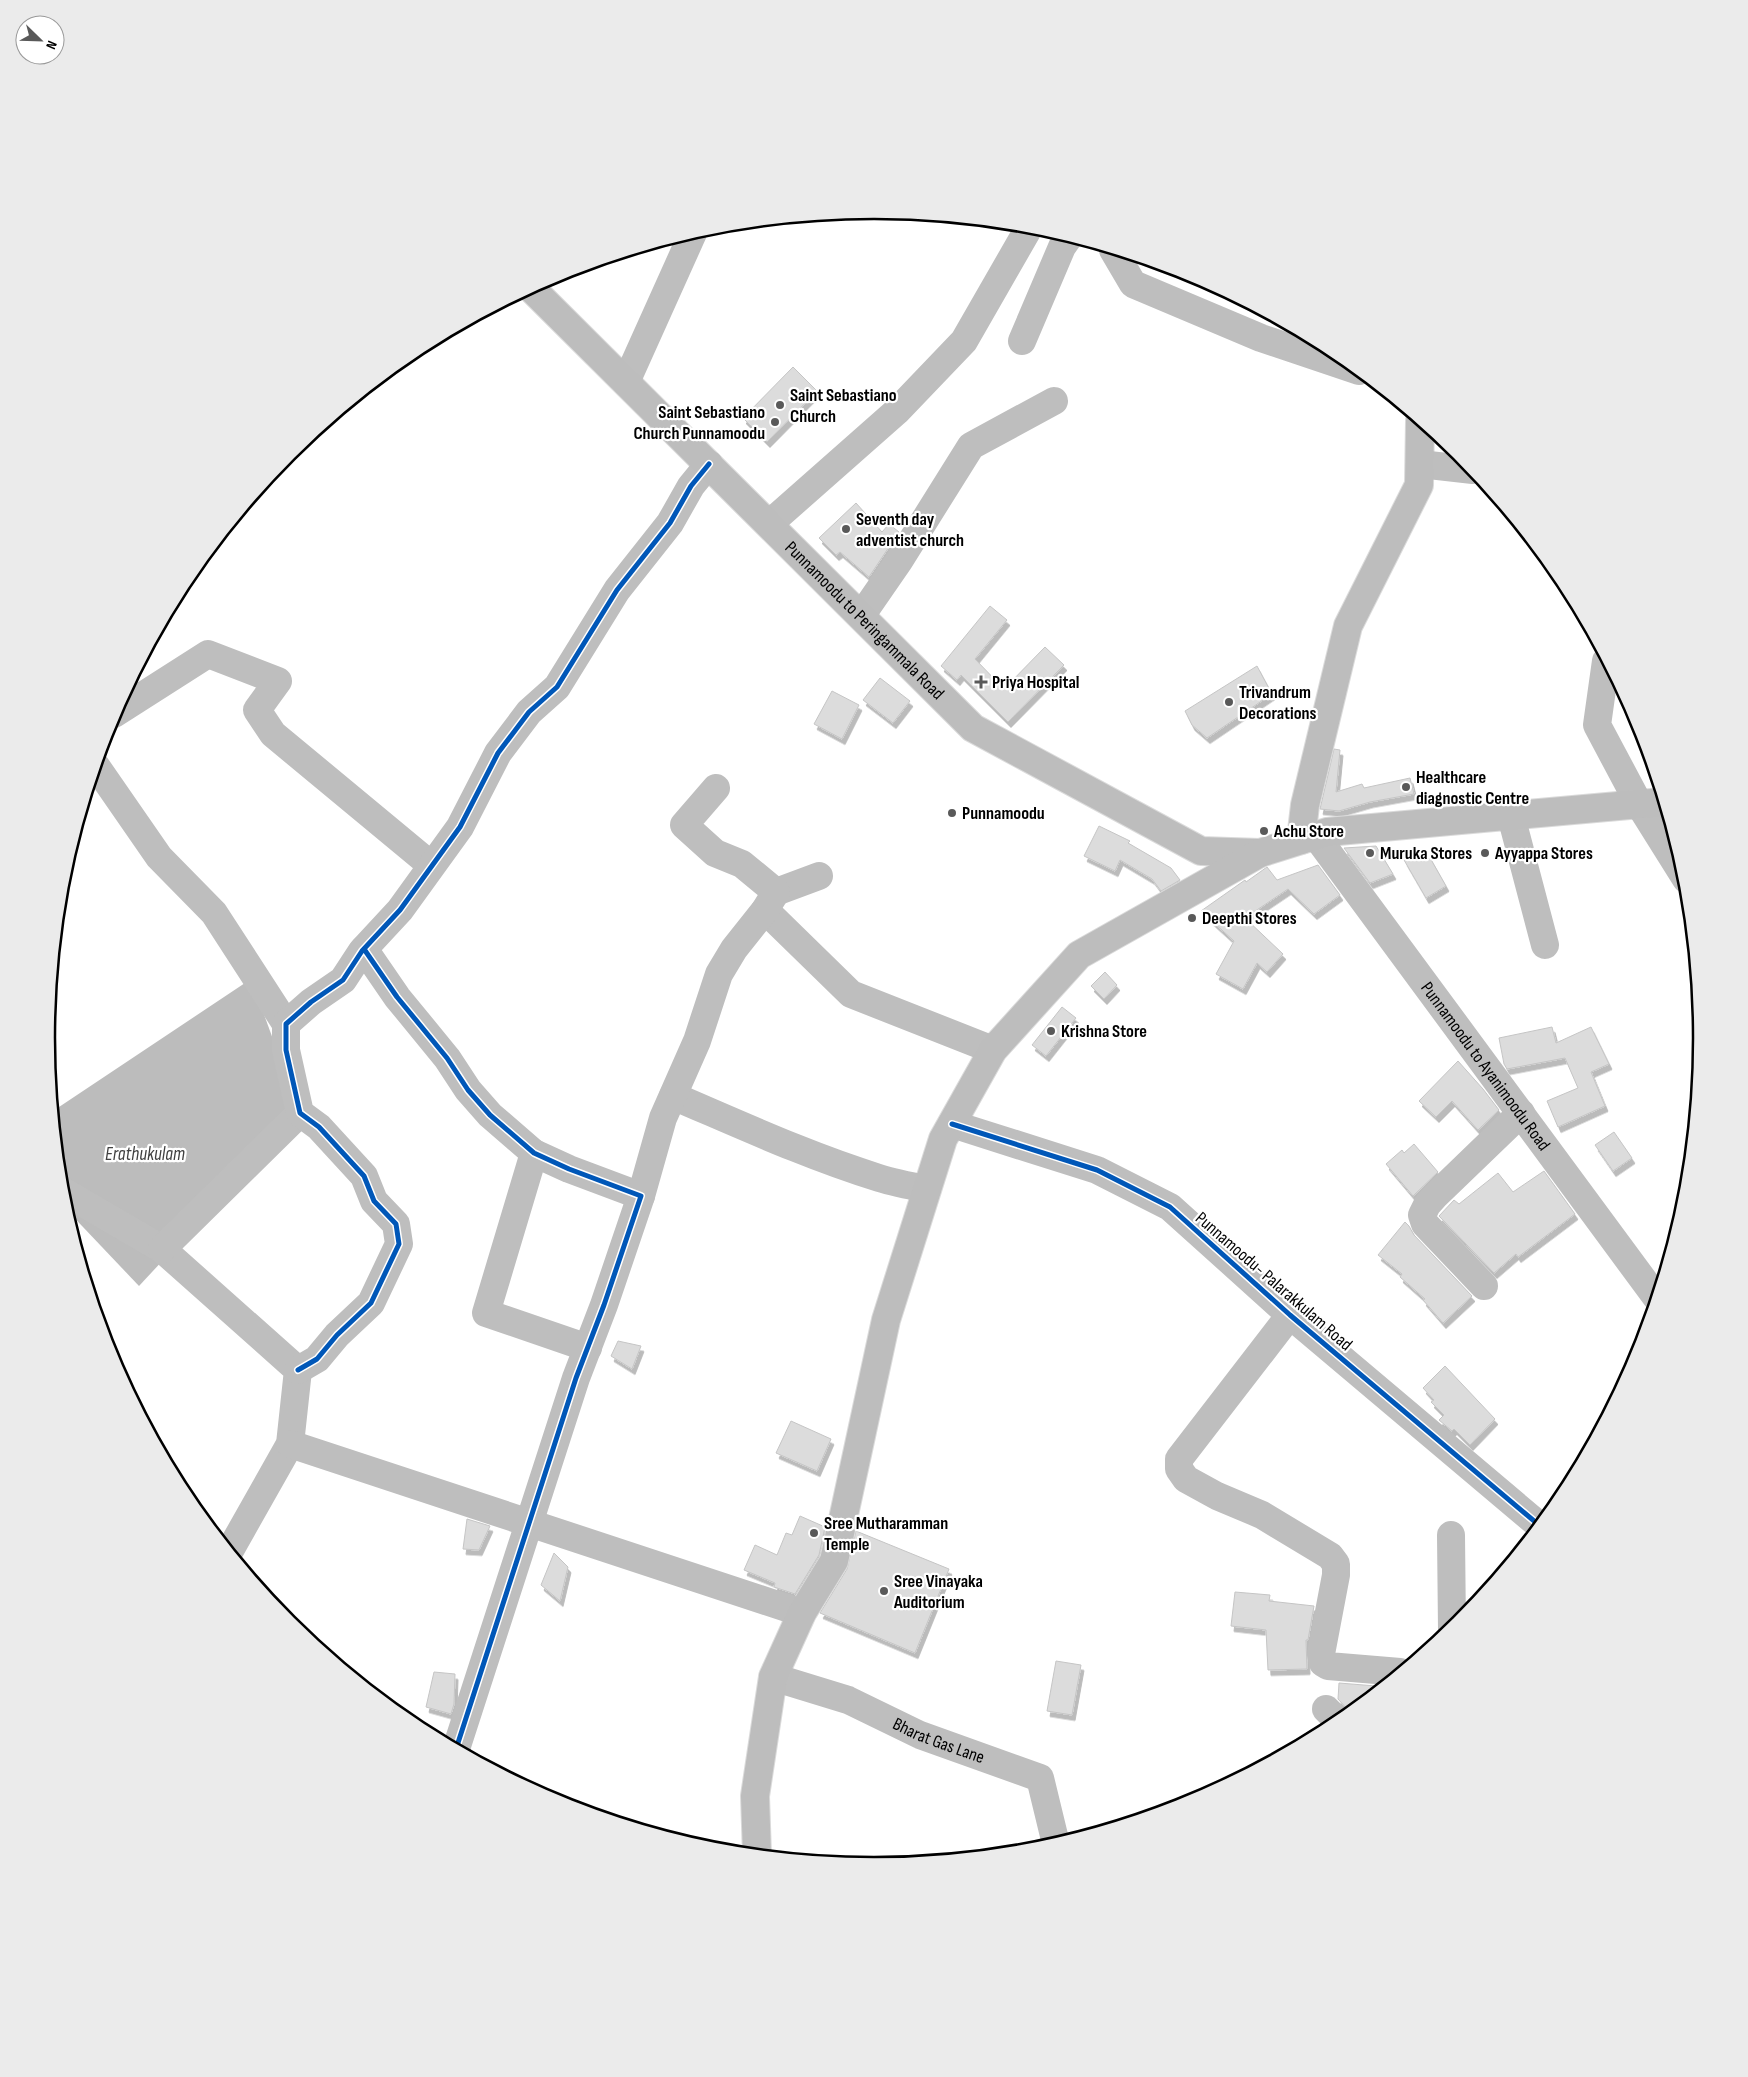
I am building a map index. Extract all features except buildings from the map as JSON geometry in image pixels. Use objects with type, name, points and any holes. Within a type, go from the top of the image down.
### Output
[{"type":"main road","name":"Punnamoodu to Peringammala Road","points":[[536,293],[973,728],[1201,851],[1260,853]]},
{"type":"main road","points":[[1309,838],[1305,805],[1348,626],[1419,485],[1420,429]]},
{"type":"main road","points":[[757,1848],[754,1796],[773,1677],[802,1613],[834,1561],[886,1320],[943,1139],[993,1050],[1079,955],[1260,853],[1328,832],[1651,803]]},
{"type":"street","points":[[769,524],[897,411],[964,341],[1026,234]]},
{"type":"street","points":[[626,382],[690,241]]},
{"type":"street","points":[[1022,341],[1065,242]]},
{"type":"street","points":[[1117,257],[1133,284],[1261,338],[1337,364]]},
{"type":"street","points":[[861,616],[899,561],[971,446],[1054,401]]},
{"type":"street","points":[[286,1024],[311,1002],[343,980],[364,949],[400,910],[431,865],[460,828],[498,753],[529,712],[557,687],[617,590],[670,522],[691,486],[709,464]]},
{"type":"street","points":[[1420,464],[1462,469]]},
{"type":"street","points":[[125,707],[208,654],[278,681],[257,710],[273,734],[431,865]]},
{"type":"street","points":[[1605,668],[1597,725],[1651,803],[1668,841]]},
{"type":"street","points":[[99,771],[159,857],[214,913],[286,1024],[286,1050],[300,1113],[320,1127],[364,1176],[374,1200],[396,1224],[399,1244],[371,1303],[337,1335],[317,1359],[298,1370]]},
{"type":"street","points":[[716,788],[684,825],[715,853],[742,864],[771,901],[851,994],[993,1050]]},
{"type":"street","points":[[1511,816],[1545,945]]},
{"type":"street","name":"Punnamoodu to Ayanimoodu Road","points":[[1309,838],[1521,1113],[1653,1293]]},
{"type":"street","points":[[458,1744],[576,1378],[641,1196],[663,1118],[697,1041],[719,974],[734,949],[771,901],[819,876]]},
{"type":"street","points":[[364,949],[397,997],[447,1058],[468,1090],[490,1115],[534,1153],[569,1169],[641,1196]]},
{"type":"street","points":[[673,1096],[777,1141],[843,1166],[880,1178],[927,1189]]},
{"type":"street","points":[[162,1248],[300,1113]]},
{"type":"street","points":[[1484,1286],[1425,1224],[1422,1215],[1426,1205],[1521,1113]]},
{"type":"street","name":"Punnamoodu- Palarakkulam Road","points":[[952,1124],[1097,1170],[1170,1207],[1290,1315],[1535,1522]]},
{"type":"street","points":[[534,1153],[486,1313],[588,1348]]},
{"type":"street","points":[[71,1195],[162,1248],[298,1370]]},
{"type":"street","points":[[1290,1315],[1180,1459],[1179,1469],[1186,1479],[1217,1496],[1262,1515],[1330,1556],[1336,1564],[1336,1576],[1322,1654],[1323,1663],[1328,1666],[1393,1671]]},
{"type":"street","points":[[232,1548],[290,1444],[298,1370]]},
{"type":"street","points":[[290,1444],[802,1613]]},
{"type":"street","points":[[1451,1535],[1452,1619]]},
{"type":"street","name":"Bharat Gas Lane","points":[[773,1677],[848,1700],[920,1735],[1040,1778],[1054,1837]]},
{"type":"water","name":"Erathukulam","points":[[251,979],[300,1113],[139,1286],[76,1220],[62,1145],[58,1107]]},
{"type":"cycle path","points":[[298,1370],[317,1359],[337,1335],[371,1303],[399,1244],[396,1224],[374,1201],[364,1176],[319,1127],[300,1113],[286,1050],[286,1024],[311,1002],[343,980],[362,951],[400,910],[460,827],[498,753],[529,712],[557,687],[617,590],[670,523],[691,486],[709,464]]},
{"type":"cycle path","points":[[364,949],[397,997],[447,1058],[468,1090],[490,1115],[534,1153],[569,1169],[641,1196],[604,1305],[576,1378],[458,1744]]},
{"type":"cycle path","points":[[952,1124],[1097,1170],[1170,1207],[1290,1315],[1535,1522]]},
{"type":"place","name":"Saint Sebastiano Church","points":[[780,405]]},
{"type":"place","name":"Saint Sebastiano Church Punnamoodu","points":[[775,422]]},
{"type":"place","name":"Seventh day adventist church","points":[[846,529]]},
{"type":"place","name":"Priya Hospital","points":[[981,682]]},
{"type":"place","name":"Trivandrum Decorations","points":[[1229,702]]},
{"type":"place","name":"Healthcare diagnostic Centre","points":[[1406,787]]},
{"type":"place","name":"Punnamoodu","points":[[952,813]]},
{"type":"place","name":"Achu Store","points":[[1264,831]]},
{"type":"place","name":"Muruka Stores","points":[[1370,853]]},
{"type":"place","name":"Ayyappa Stores","points":[[1485,853]]},
{"type":"place","name":"Deepthi Stores","points":[[1192,918]]},
{"type":"place","name":"Krishna Store","points":[[1051,1031]]},
{"type":"place","name":"Sree Mutharamman Temple","points":[[814,1533]]},
{"type":"place","name":"Sree Vinayaka Auditorium","points":[[884,1591]]}]
